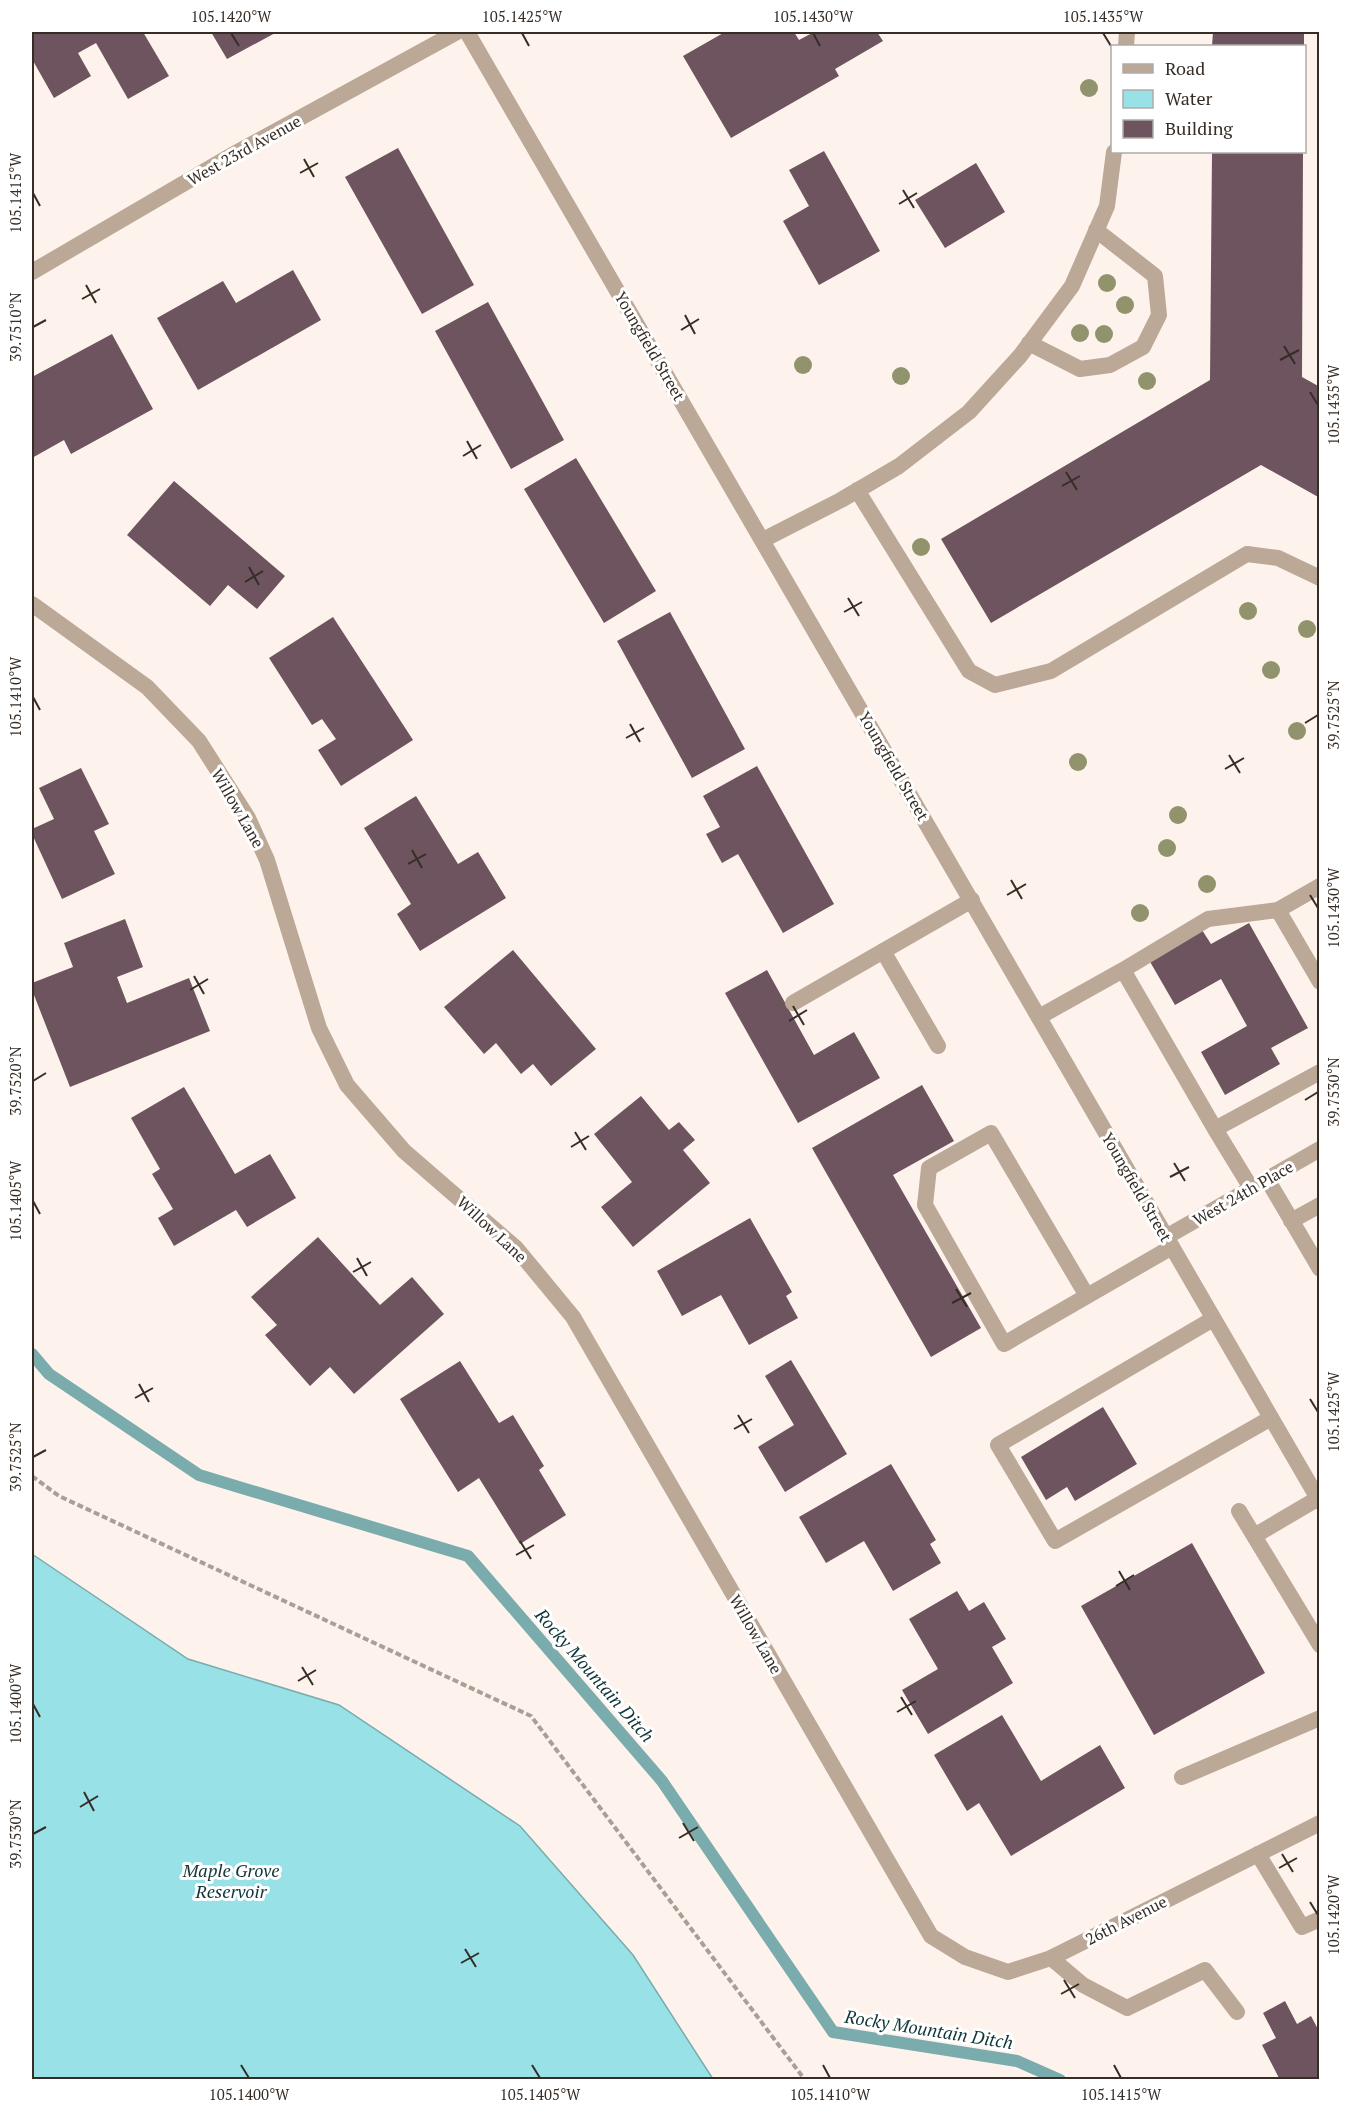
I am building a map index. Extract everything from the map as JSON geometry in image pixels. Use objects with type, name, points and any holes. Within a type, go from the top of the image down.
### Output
[{"type":"street","name":"West 23rd Avenue","points":[[32,272],[234,154],[458,32]]},
{"type":"street","name":"Youngfield Street","points":[[467,32],[1318,1500]]},
{"type":"street","points":[[763,540],[899,466],[969,412],[1020,356],[1071,286],[1107,206],[1114,153]]},
{"type":"street","points":[[1029,343],[1080,369],[1110,365],[1143,347],[1159,315],[1155,276],[1096,230]]},
{"type":"street","points":[[857,490],[969,671],[995,685],[1052,671],[1247,554],[1278,558],[1320,578]]},
{"type":"street","name":"Willow Lane","points":[[32,604],[147,687],[199,741],[248,818],[267,860],[319,1028],[346,1085],[404,1151],[516,1248],[573,1317],[931,1936]]},
{"type":"street","points":[[1039,1017],[1208,919],[1278,910],[1320,886]]},
{"type":"street","points":[[793,1003],[972,900]]},
{"type":"street","points":[[1278,910],[1320,982]]},
{"type":"street","points":[[884,951],[938,1046]]},
{"type":"street","points":[[1123,970],[1251,1188]]},
{"type":"street","points":[[1215,1130],[1320,1072]]},
{"type":"street","name":"West 24th Place","points":[[1087,1296],[991,1133],[929,1168],[925,1204],[1004,1344],[1087,1296],[1251,1188],[1320,1149]]},
{"type":"street","points":[[1267,1179],[1320,1269]]},
{"type":"street","points":[[1291,1221],[1320,1205]]},
{"type":"street","points":[[1213,1319],[998,1445],[1055,1541],[1271,1418]]},
{"type":"street","points":[[1254,1536],[1318,1500]]},
{"type":"street","points":[[1239,1511],[1320,1645]]},
{"type":"street","points":[[1182,1777],[1320,1718]]},
{"type":"street","name":"26th Avenue","points":[[931,1936],[965,1957],[1008,1972],[1051,1958],[1320,1823]]},
{"type":"street","points":[[1258,1854],[1302,1927],[1320,1919]]},
{"type":"street","points":[[1051,1958],[1083,1986],[1127,2008],[1205,1970],[1237,2012]]},
{"type":"path","points":[[32,1476],[60,1496],[531,1716],[805,2079]]},
{"type":"water","name":"Maple Grove Reservoir","points":[[32,1554],[188,1659],[339,1705],[520,1826],[633,1955],[713,2079],[32,2079]]},
{"type":"building","points":[[32,32],[143,32],[169,76],[128,99],[96,43],[78,53],[91,76],[54,98],[32,59]]},
{"type":"building","points":[[211,32],[277,32],[227,59]]},
{"type":"building","points":[[725,32],[794,32],[799,40],[814,32],[877,32],[883,41],[835,69],[839,76],[731,138],[683,56]]},
{"type":"building","points":[[1213,32],[1304,32],[1304,45],[1212,45]]},
{"type":"building","points":[[398,148],[474,285],[422,314],[345,177]]},
{"type":"building","points":[[824,151],[880,251],[819,285],[783,221],[809,206],[789,170]]},
{"type":"building","points":[[1212,153],[1303,153],[1302,377],[1320,387],[1320,498],[1261,465],[991,623],[941,539],[1210,380]]},
{"type":"building","points":[[976,163],[1005,212],[945,248],[915,200]]},
{"type":"building","points":[[293,270],[321,320],[198,390],[157,318],[223,281],[236,303]]},
{"type":"building","points":[[488,302],[564,440],[511,469],[435,331]]},
{"type":"building","points":[[112,334],[153,409],[71,454],[64,440],[32,458],[32,377]]},
{"type":"building","points":[[576,458],[656,591],[604,623],[524,489]]},
{"type":"building","points":[[174,481],[285,576],[257,609],[228,585],[210,606],[127,535]]},
{"type":"building","points":[[670,612],[745,749],[692,778],[617,641]]},
{"type":"building","points":[[333,617],[413,740],[341,786],[318,750],[336,739],[322,719],[312,725],[269,658]]},
{"type":"building","points":[[757,766],[834,904],[783,933],[738,854],[722,863],[706,834],[720,827],[703,796]]},
{"type":"building","points":[[81,768],[109,824],[94,831],[115,874],[62,899],[32,834],[32,829],[54,819],[39,788]]},
{"type":"building","points":[[416,796],[458,864],[478,852],[506,898],[420,951],[397,914],[411,904],[364,828]]},
{"type":"building","points":[[125,919],[143,967],[117,977],[127,1003],[189,978],[210,1031],[70,1087],[32,990],[32,983],[73,967],[64,943]]},
{"type":"building","points":[[1249,923],[1308,1028],[1271,1048],[1280,1064],[1225,1095],[1201,1052],[1247,1026],[1221,979],[1175,1005],[1149,960],[1202,930],[1211,944]]},
{"type":"building","points":[[513,950],[596,1049],[551,1086],[533,1064],[521,1074],[496,1043],[484,1054],[444,1007]]},
{"type":"building","points":[[767,970],[814,1055],[854,1032],[880,1078],[798,1123],[725,993]]},
{"type":"building","points":[[922,1085],[954,1141],[893,1175],[981,1328],[931,1357],[812,1148]]},
{"type":"building","points":[[184,1087],[235,1174],[270,1154],[296,1198],[247,1227],[236,1210],[174,1246],[158,1218],[173,1209],[152,1174],[160,1169],[131,1118]]},
{"type":"building","points":[[641,1096],[669,1130],[679,1122],[695,1140],[683,1150],[710,1183],[633,1247],[601,1207],[632,1182],[594,1134]]},
{"type":"building","points":[[750,1218],[792,1292],[786,1296],[798,1318],[749,1345],[721,1295],[682,1316],[657,1271]]},
{"type":"building","points":[[318,1237],[380,1305],[412,1277],[444,1314],[354,1394],[330,1367],[310,1386],[265,1335],[277,1325],[251,1297]]},
{"type":"building","points":[[791,1360],[847,1454],[785,1492],[758,1447],[794,1425],[765,1376]]},
{"type":"building","points":[[460,1361],[499,1423],[513,1415],[544,1466],[539,1470],[566,1515],[520,1544],[479,1478],[458,1492],[400,1399]]},
{"type":"building","points":[[1103,1407],[1137,1464],[1075,1501],[1067,1487],[1046,1500],[1021,1457]]},
{"type":"building","points":[[891,1464],[936,1540],[930,1544],[941,1563],[893,1591],[864,1541],[826,1563],[799,1517]]},
{"type":"building","points":[[1192,1543],[1265,1673],[1154,1735],[1081,1606]]},
{"type":"building","points":[[957,1591],[969,1611],[984,1602],[1006,1639],[992,1647],[1013,1683],[928,1734],[902,1690],[938,1669],[909,1619]]},
{"type":"building","points":[[1002,1715],[1041,1781],[1100,1745],[1125,1788],[1011,1856],[979,1803],[967,1811],[934,1755]]},
{"type":"building","points":[[1285,2001],[1297,2024],[1311,2016],[1320,2033],[1320,2080],[1280,2080],[1262,2045],[1276,2038],[1263,2013]]},
{"type":"waterway","name":"Rocky Mountain Ditch","points":[[32,1354],[49,1374],[199,1475],[468,1556],[662,1781],[833,2032],[1017,2061],[1060,2080]]}]
